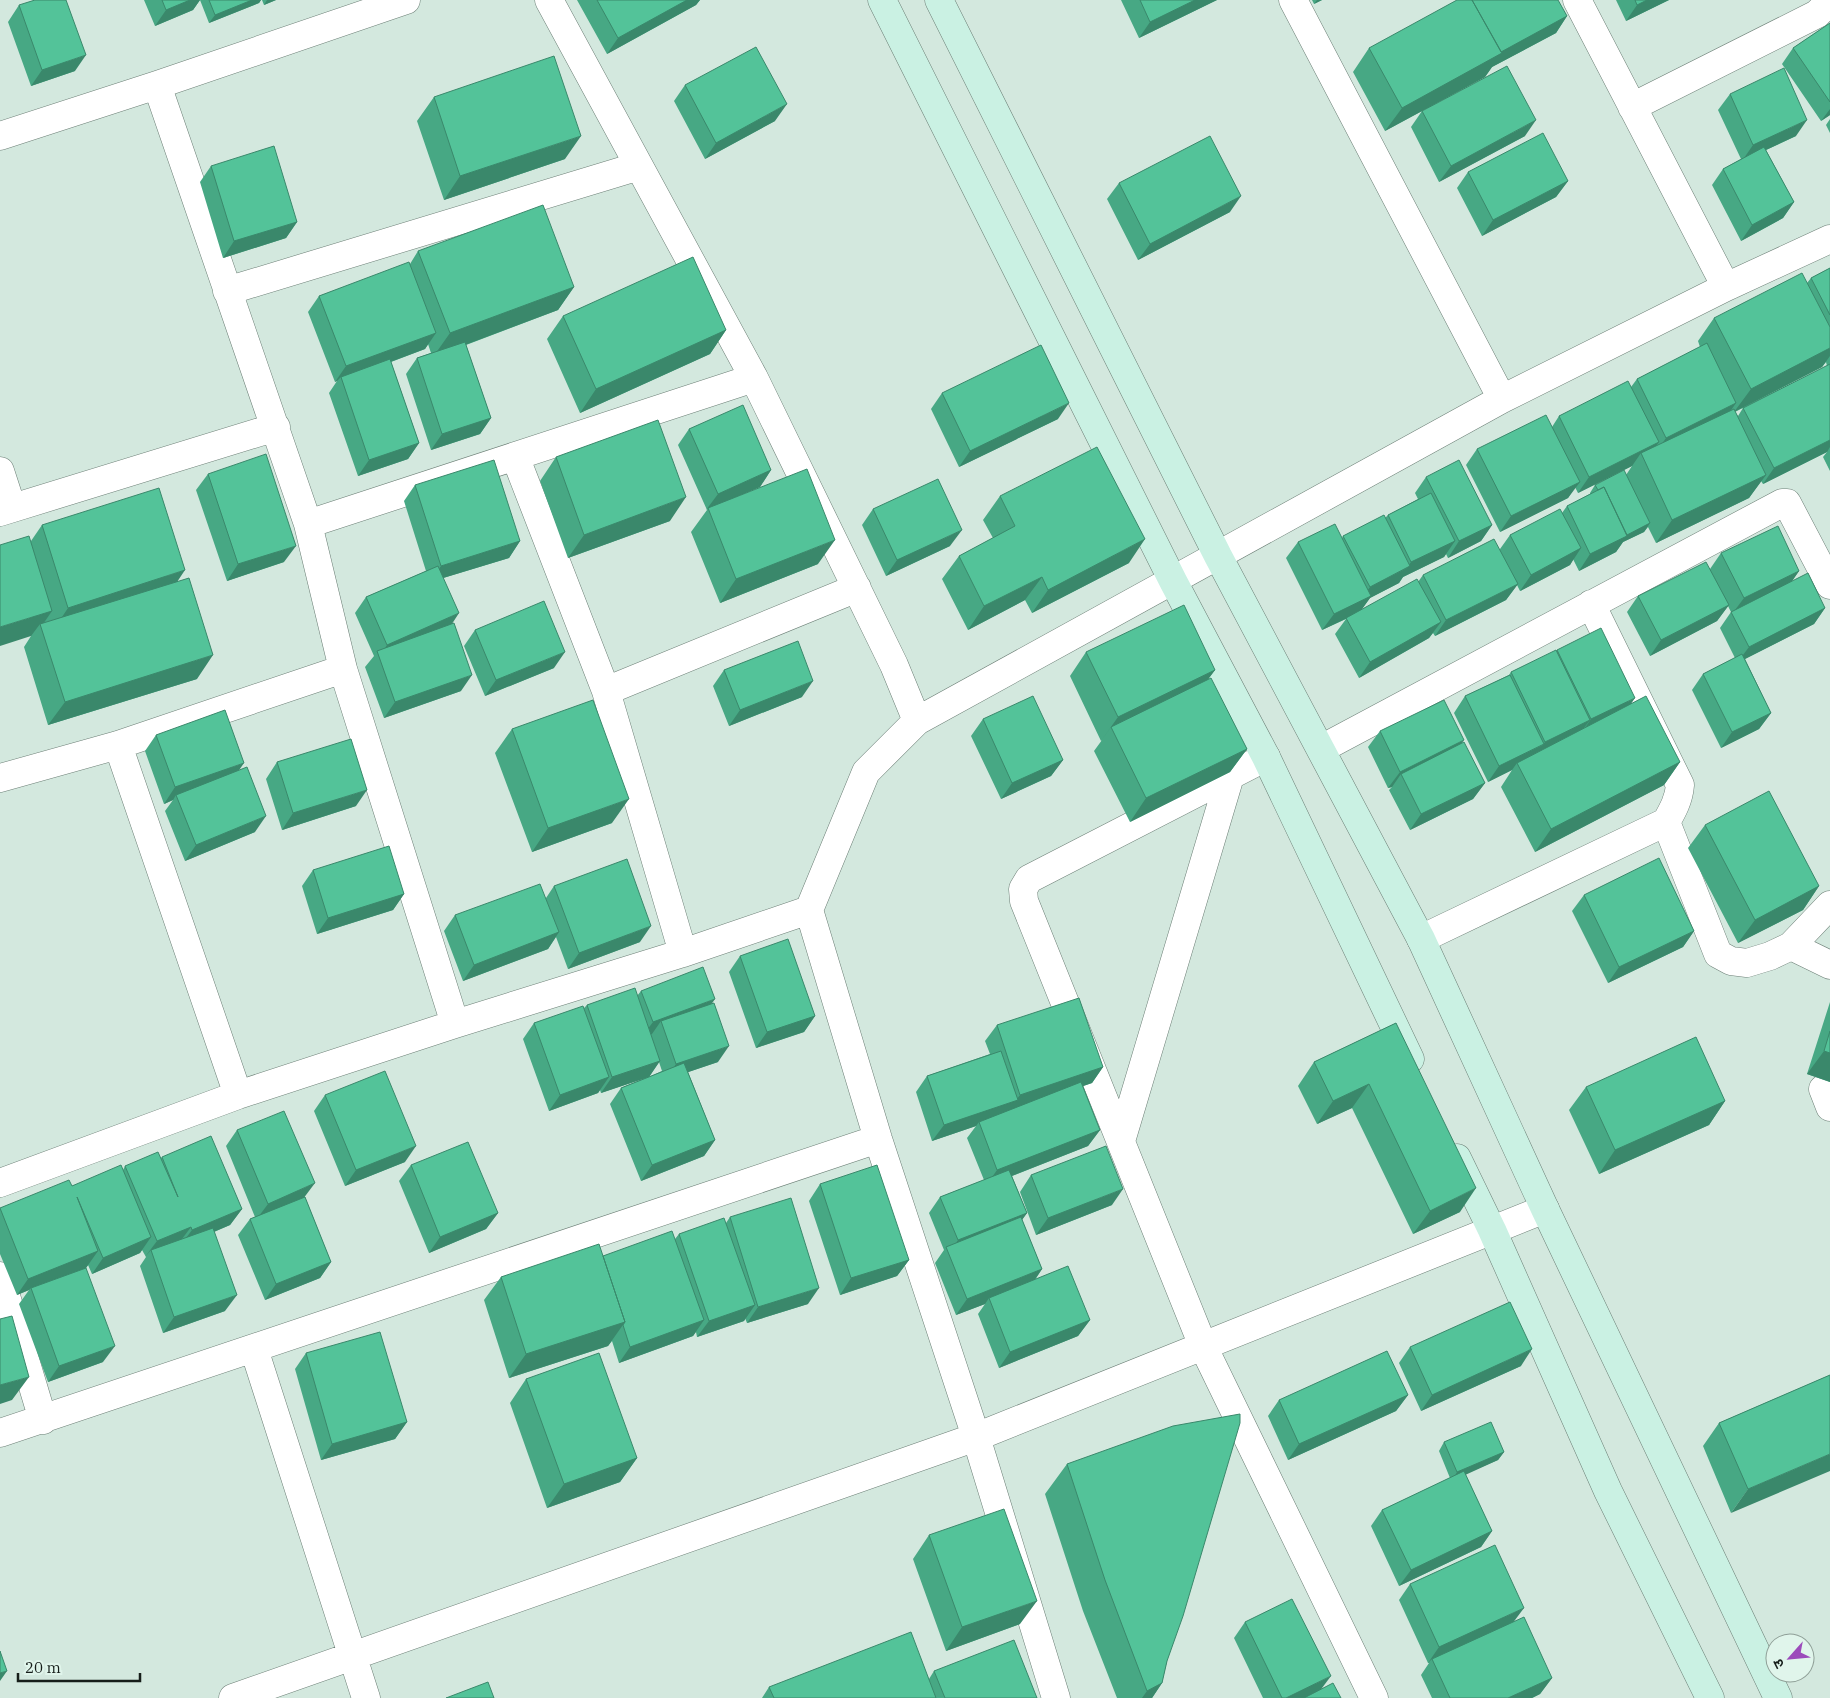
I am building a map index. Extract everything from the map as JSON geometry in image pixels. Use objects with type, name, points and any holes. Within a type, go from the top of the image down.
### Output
[{"type":"street","points":[[0,136],[157,85],[406,0]]},
{"type":"street","points":[[549,0],[754,378],[894,665],[917,721]]},
{"type":"street","points":[[882,0],[1173,581],[1266,757],[1419,1078]]},
{"type":"street","points":[[939,0],[1218,556],[1421,939],[1545,1209],[1778,1698]]},
{"type":"street","points":[[1294,0],[1502,400]]},
{"type":"street","points":[[1577,0],[1726,287]]},
{"type":"street","points":[[1632,107],[1817,14],[1830,1]]},
{"type":"street","points":[[157,85],[308,524],[343,669],[455,1024]]},
{"type":"street","points":[[227,291],[638,166]]},
{"type":"street","points":[[1056,1698],[976,1437],[878,1139],[809,910],[866,772],[917,721],[1502,400],[1726,287],[1830,239]]},
{"type":"street","points":[[308,524],[754,378]]},
{"type":"street","points":[[0,471],[6,510],[276,427]]},
{"type":"street","points":[[515,456],[606,691],[683,953]]},
{"type":"street","points":[[1321,749],[1782,503],[1787,503],[1830,585]]},
{"type":"street","points":[[606,691],[856,588]]},
{"type":"street","points":[[1421,939],[1666,822],[1672,813],[1679,796],[1680,786],[1591,604]]},
{"type":"street","points":[[0,778],[118,744],[343,669]]},
{"type":"street","points":[[118,744],[238,1095]]},
{"type":"street","points":[[1266,757],[1029,879],[1023,889],[1024,901],[1203,1346],[1374,1698]]},
{"type":"street","points":[[1121,1142],[1230,776]]},
{"type":"street","points":[[1666,822],[1718,954],[1731,961],[1747,963],[1770,956],[1791,946],[1830,905]]},
{"type":"street","points":[[0,1183],[238,1095],[455,1024],[683,953],[809,910]]},
{"type":"street","points":[[1791,946],[1830,965]]},
{"type":"street","points":[[1445,1132],[1492,1230],[1608,1491],[1710,1698]]},
{"type":"street","points":[[0,1433],[878,1139]]},
{"type":"street","points":[[233,1698],[976,1437],[1545,1209]]},
{"type":"street","points":[[0,1276],[43,1420]]},
{"type":"street","points":[[254,1349],[366,1698]]},
{"type":"building","points":[[35,0],[66,0],[86,55],[42,70],[19,5]]},
{"type":"building","points":[[162,0],[190,0],[166,10]]},
{"type":"building","points":[[209,0],[252,0],[215,15]]},
{"type":"building","points":[[597,0],[687,0],[618,38]]},
{"type":"building","points":[[1140,0],[1195,0],[1150,22]]},
{"type":"building","points":[[1457,0],[1472,0],[1502,53],[1402,108],[1369,48]]},
{"type":"building","points":[[1472,0],[1558,0],[1567,16],[1501,52]]},
{"type":"building","points":[[1635,0],[1647,0],[1637,5]]},
{"type":"building","points":[[1830,23],[1830,102],[1793,48]]},
{"type":"building","points":[[756,47],[787,104],[716,143],[685,85]]},
{"type":"building","points":[[554,56],[581,136],[460,176],[434,97]]},
{"type":"building","points":[[1507,66],[1536,120],[1451,166],[1422,111]]},
{"type":"building","points":[[1784,68],[1807,120],[1753,145],[1730,94]]},
{"type":"building","points":[[1543,133],[1568,181],[1493,220],[1468,172]]},
{"type":"building","points":[[1210,136],[1241,196],[1150,244],[1119,183]]},
{"type":"building","points":[[274,146],[297,222],[234,241],[211,166]]},
{"type":"building","points":[[1764,147],[1794,202],[1752,225],[1723,169]]},
{"type":"building","points":[[543,205],[574,287],[450,333],[418,251]]},
{"type":"building","points":[[693,257],[726,330],[596,389],[563,316]]},
{"type":"building","points":[[409,262],[436,333],[346,366],[319,296]]},
{"type":"building","points":[[1830,268],[1830,315],[1811,278]]},
{"type":"building","points":[[1802,273],[1830,327],[1830,348],[1751,389],[1714,318]]},
{"type":"building","points":[[465,342],[491,418],[442,434],[417,358]]},
{"type":"building","points":[[1707,343],[1736,403],[1666,438],[1637,379]]},
{"type":"building","points":[[1041,345],[1069,403],[970,451],[942,393]]},
{"type":"building","points":[[390,359],[419,443],[369,460],[341,377]]},
{"type":"building","points":[[1830,364],[1830,440],[1774,468],[1743,408]]},
{"type":"building","points":[[1628,381],[1659,442],[1589,477],[1559,416]]},
{"type":"building","points":[[743,405],[771,470],[718,494],[689,429]]},
{"type":"building","points":[[1734,409],[1766,475],[1672,520],[1641,453]]},
{"type":"building","points":[[1546,415],[1580,482],[1511,516],[1477,449]]},
{"type":"building","points":[[658,420],[686,497],[584,535],[556,457]]},
{"type":"building","points":[[1097,447],[1145,539],[1048,590],[1042,577],[984,606],[959,556],[1015,526],[1000,496]]},
{"type":"building","points":[[266,454],[296,546],[238,564],[208,474]]},
{"type":"building","points":[[494,460],[520,541],[441,566],[415,485]]},
{"type":"building","points":[[1459,460],[1492,525],[1459,541],[1426,477]]},
{"type":"building","points":[[807,469],[835,540],[736,579],[708,508]]},
{"type":"building","points":[[1624,470],[1650,523],[1627,535],[1604,487],[1598,490],[1595,485]]},
{"type":"building","points":[[938,479],[962,530],[897,560],[873,509]]},
{"type":"building","points":[[1604,487],[1627,536],[1590,554],[1567,506]]},
{"type":"building","points":[[159,488],[185,570],[68,608],[42,525]]},
{"type":"building","points":[[1431,493],[1455,541],[1411,562],[1388,515]]},
{"type":"building","points":[[1560,509],[1581,548],[1531,575],[1510,535]]},
{"type":"building","points":[[1384,515],[1410,566],[1370,587],[1343,536]]},
{"type":"building","points":[[1335,524],[1371,596],[1334,614],[1298,542]]},
{"type":"building","points":[[1778,526],[1799,571],[1744,598],[1721,553]]},
{"type":"building","points":[[29,536],[52,611],[0,627],[0,545]]},
{"type":"building","points":[[1494,539],[1518,584],[1446,620],[1423,575]]},
{"type":"building","points":[[1706,562],[1729,605],[1661,640],[1638,596]]},
{"type":"building","points":[[438,566],[459,613],[387,645],[366,597]]},
{"type":"building","points":[[1808,573],[1825,608],[1749,647],[1731,612]]},
{"type":"building","points":[[189,578],[213,655],[65,702],[40,624]]},
{"type":"building","points":[[1417,579],[1441,622],[1370,662],[1346,618]]},
{"type":"building","points":[[544,601],[565,652],[496,680],[475,630]]},
{"type":"building","points":[[1184,605],[1215,670],[1118,717],[1086,652]]},
{"type":"building","points":[[454,623],[472,675],[395,702],[377,651]]},
{"type":"building","points":[[1601,628],[1635,698],[1591,719],[1557,650]]},
{"type":"building","points":[[798,641],[813,681],[740,710],[724,670]]},
{"type":"building","points":[[1556,650],[1590,720],[1545,742],[1511,672]]},
{"type":"building","points":[[1742,654],[1771,713],[1732,732],[1703,674]]},
{"type":"building","points":[[1510,675],[1544,744],[1499,766],[1465,696]]},
{"type":"building","points":[[1211,678],[1247,749],[1146,798],[1111,727]]},
{"type":"building","points":[[1033,696],[1063,760],[1012,783],[983,719]]},
{"type":"building","points":[[1646,696],[1680,762],[1551,829],[1517,763]]},
{"type":"building","points":[[593,700],[629,799],[548,828],[512,729]]},
{"type":"building","points":[[1444,700],[1464,740],[1400,772],[1380,731]]},
{"type":"building","points":[[225,710],[244,763],[175,787],[156,735]]},
{"type":"building","points":[[351,739],[367,790],[293,813],[277,762]]},
{"type":"building","points":[[1464,742],[1485,783],[1421,814],[1401,774]]},
{"type":"building","points":[[247,767],[266,816],[196,845],[176,795]]},
{"type":"building","points":[[1769,791],[1819,886],[1755,920],[1705,825]]},
{"type":"building","points":[[389,846],[404,894],[328,918],[313,870]]},
{"type":"building","points":[[1659,858],[1694,931],[1619,967],[1584,895]]},
{"type":"building","points":[[627,859],[651,926],[579,953],[554,886]]},
{"type":"building","points":[[540,884],[559,932],[474,965],[455,915]]},
{"type":"building","points":[[788,939],[815,1016],[767,1032],[740,956]]},
{"type":"building","points":[[703,967],[715,999],[653,1022],[641,991]]},
{"type":"building","points":[[635,988],[660,1061],[612,1077],[587,1005]]},
{"type":"building","points":[[1079,998],[1103,1067],[1020,1095],[997,1025]]},
{"type":"building","points":[[714,1003],[729,1046],[676,1064],[661,1021]]},
{"type":"building","points":[[583,1006],[609,1077],[560,1095],[534,1023]]},
{"type":"building","points":[[1396,1023],[1476,1188],[1430,1211],[1369,1084],[1333,1101],[1314,1062]]},
{"type":"building","points":[[1830,1031],[1830,1053],[1824,1051]]},
{"type":"building","points":[[1696,1037],[1725,1101],[1615,1150],[1586,1087]]},
{"type":"building","points":[[1001,1051],[1018,1100],[944,1125],[927,1076]]},
{"type":"building","points":[[684,1063],[715,1140],[652,1165],[621,1088]]},
{"type":"building","points":[[385,1071],[416,1146],[356,1170],[325,1095]]},
{"type":"building","points":[[1081,1082],[1100,1130],[997,1170],[979,1122]]},
{"type":"building","points":[[284,1111],[315,1183],[268,1204],[237,1130]]},
{"type":"building","points":[[211,1136],[242,1209],[192,1230],[191,1227],[157,1241],[125,1166],[158,1152],[178,1197],[162,1157]]},
{"type":"building","points":[[468,1142],[498,1213],[440,1237],[411,1165]]},
{"type":"building","points":[[1106,1146],[1123,1189],[1048,1218],[1031,1175]]},
{"type":"building","points":[[121,1165],[151,1237],[103,1258],[77,1197],[98,1251],[28,1279],[0,1208],[69,1180],[72,1186]]},
{"type":"building","points":[[877,1165],[909,1260],[851,1278],[820,1184]]},
{"type":"building","points":[[1009,1170],[1027,1213],[958,1240],[940,1197]]},
{"type":"building","points":[[305,1197],[331,1262],[276,1284],[250,1219]]},
{"type":"building","points":[[791,1198],[819,1288],[758,1307],[730,1217]]},
{"type":"building","points":[[1021,1217],[1042,1269],[967,1299],[946,1247]]},
{"type":"building","points":[[724,1218],[755,1305],[709,1321],[679,1234]]},
{"type":"building","points":[[213,1228],[237,1295],[174,1317],[151,1250]]},
{"type":"building","points":[[672,1231],[704,1320],[630,1347],[623,1325],[625,1322],[603,1256]]},
{"type":"building","points":[[599,1244],[625,1322],[526,1354],[501,1277]]},
{"type":"building","points":[[1068,1266],[1090,1320],[1010,1352],[989,1298]]},
{"type":"building","points":[[86,1268],[115,1346],[59,1366],[31,1288]]},
{"type":"building","points":[[1510,1302],[1532,1349],[1432,1395],[1410,1347]]},
{"type":"building","points":[[12,1316],[29,1377],[0,1385],[0,1319]]},
{"type":"building","points":[[380,1332],[407,1422],[332,1444],[306,1353]]},
{"type":"building","points":[[1387,1351],[1408,1395],[1299,1444],[1279,1400]]},
{"type":"building","points":[[599,1353],[637,1458],[564,1484],[526,1379]]},
{"type":"building","points":[[1830,1375],[1830,1454],[1748,1489],[1719,1423]]},
{"type":"building","points":[[1240,1414],[1240,1423],[1183,1616],[1167,1661],[1162,1683],[1147,1691],[1105,1580],[1067,1464],[1173,1426]]},
{"type":"building","points":[[1491,1422],[1504,1452],[1457,1472],[1444,1442]]},
{"type":"building","points":[[1464,1471],[1492,1531],[1411,1570],[1382,1510]]},
{"type":"building","points":[[1004,1509],[1037,1601],[962,1627],[929,1535]]},
{"type":"building","points":[[1495,1545],[1524,1608],[1439,1647],[1410,1584]]},
{"type":"building","points":[[1292,1599],[1331,1676],[1286,1698],[1282,1698],[1245,1622]]},
{"type":"building","points":[[1524,1617],[1552,1678],[1508,1698],[1450,1698],[1432,1659]]},
{"type":"building","points":[[911,1632],[936,1698],[774,1698],[769,1687]]},
{"type":"building","points":[[1014,1640],[1037,1698],[945,1698],[934,1671]]},
{"type":"building","points":[[0,1651],[7,1671],[0,1673]]},
{"type":"building","points":[[488,1682],[494,1698],[446,1698]]},
{"type":"building","points":[[1333,1683],[1341,1698],[1304,1698]]}]
